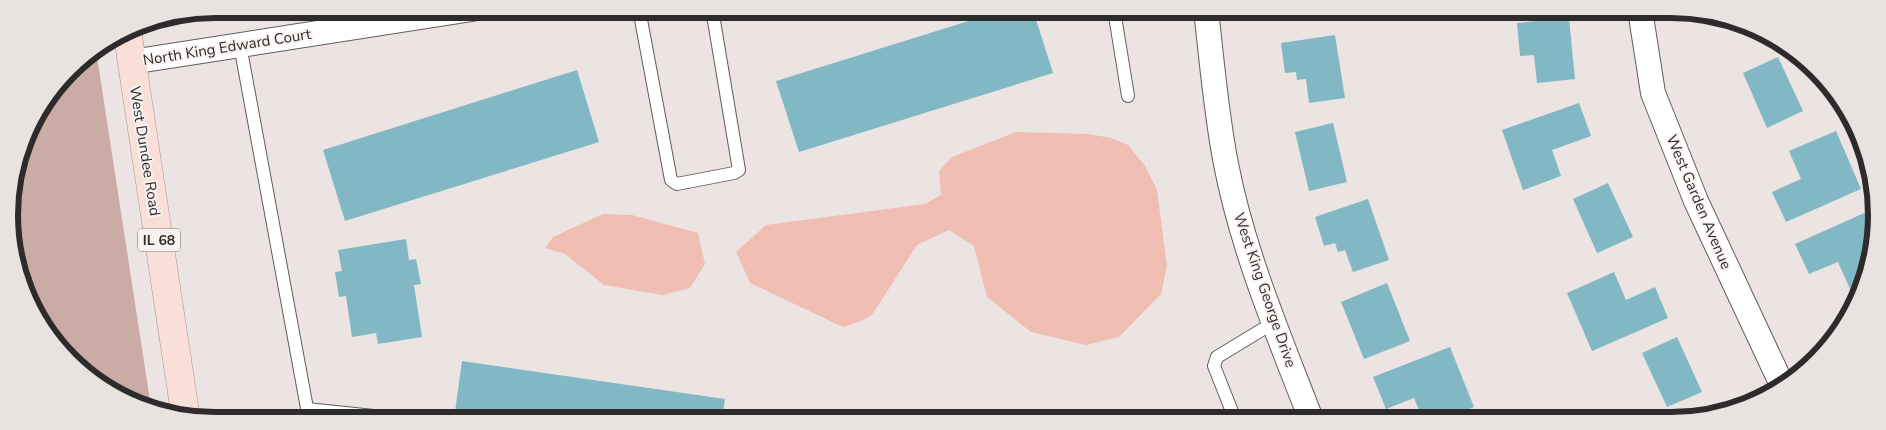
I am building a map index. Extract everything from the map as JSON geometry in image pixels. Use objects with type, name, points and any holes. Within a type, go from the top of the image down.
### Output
[{"type":"main road","name":"West Dundee Road","points":[[128,38],[185,410]]},
{"type":"street","name":"North King Edward Court","points":[[131,62],[240,45],[380,18]]},
{"type":"street","name":"West King George Drive","points":[[1207,18],[1217,117],[1226,166],[1249,252],[1308,412]]},
{"type":"street","name":"West Garden Avenue","points":[[1641,18],[1653,93],[1696,202],[1784,377]]},
{"type":"lane","points":[[641,18],[671,180],[677,184],[734,173],[739,170],[714,18]]},
{"type":"lane","points":[[1115,18],[1128,96]]},
{"type":"lane","points":[[240,45],[308,412]]},
{"type":"lane","points":[[1231,412],[1214,366],[1217,357],[1274,322]]},
{"type":"shaded area","points":[[97,57],[150,401],[116,386],[75,355],[44,314],[28,278],[21,254],[18,228],[19,189],[24,164],[33,139],[44,116],[58,95],[75,75]]},
{"type":"shaded area","points":[[1016,132],[1089,134],[1111,138],[1128,145],[1145,166],[1157,190],[1167,266],[1161,294],[1119,337],[1086,345],[1031,332],[987,297],[974,246],[949,230],[917,245],[872,315],[843,327],[750,283],[736,252],[766,225],[925,204],[941,195],[939,171],[952,157]]},
{"type":"shaded area","points":[[603,214],[632,215],[698,233],[705,264],[690,288],[662,295],[604,285],[565,254],[545,248],[553,237]]},
{"type":"building","points":[[978,18],[1036,18],[1053,73],[799,152],[776,81]]},
{"type":"building","points":[[1569,18],[1575,79],[1537,83],[1534,55],[1520,56],[1517,23]]},
{"type":"building","points":[[1335,35],[1345,98],[1309,103],[1306,79],[1297,80],[1296,72],[1285,73],[1281,43]]},
{"type":"building","points":[[1778,57],[1803,111],[1767,128],[1743,73]]},
{"type":"building","points":[[577,70],[599,142],[345,221],[323,150]]},
{"type":"building","points":[[1579,103],[1591,136],[1552,150],[1561,176],[1523,190],[1502,130]]},
{"type":"building","points":[[1333,123],[1347,182],[1309,191],[1295,132]]},
{"type":"building","points":[[1836,131],[1861,189],[1786,222],[1772,192],[1801,179],[1789,151]]},
{"type":"building","points":[[1608,183],[1633,237],[1597,253],[1573,199]]},
{"type":"building","points":[[1368,199],[1389,260],[1353,272],[1345,250],[1338,252],[1335,243],[1324,246],[1315,217]]},
{"type":"building","points":[[1868,211],[1865,254],[1854,287],[1850,289],[1838,262],[1809,274],[1795,244]]},
{"type":"building","points":[[406,239],[409,260],[416,259],[421,284],[414,285],[422,337],[378,344],[376,333],[352,337],[346,296],[339,297],[335,272],[342,271],[338,250]]},
{"type":"building","points":[[1614,272],[1626,300],[1655,287],[1668,318],[1592,351],[1567,293]]},
{"type":"building","points":[[1387,283],[1410,341],[1364,359],[1341,302]]},
{"type":"building","points":[[1677,337],[1702,392],[1667,407],[1642,353]]},
{"type":"building","points":[[1450,347],[1474,407],[1462,412],[1420,412],[1414,398],[1386,409],[1373,377]]},
{"type":"building","points":[[462,361],[725,399],[723,412],[455,412]]}]
